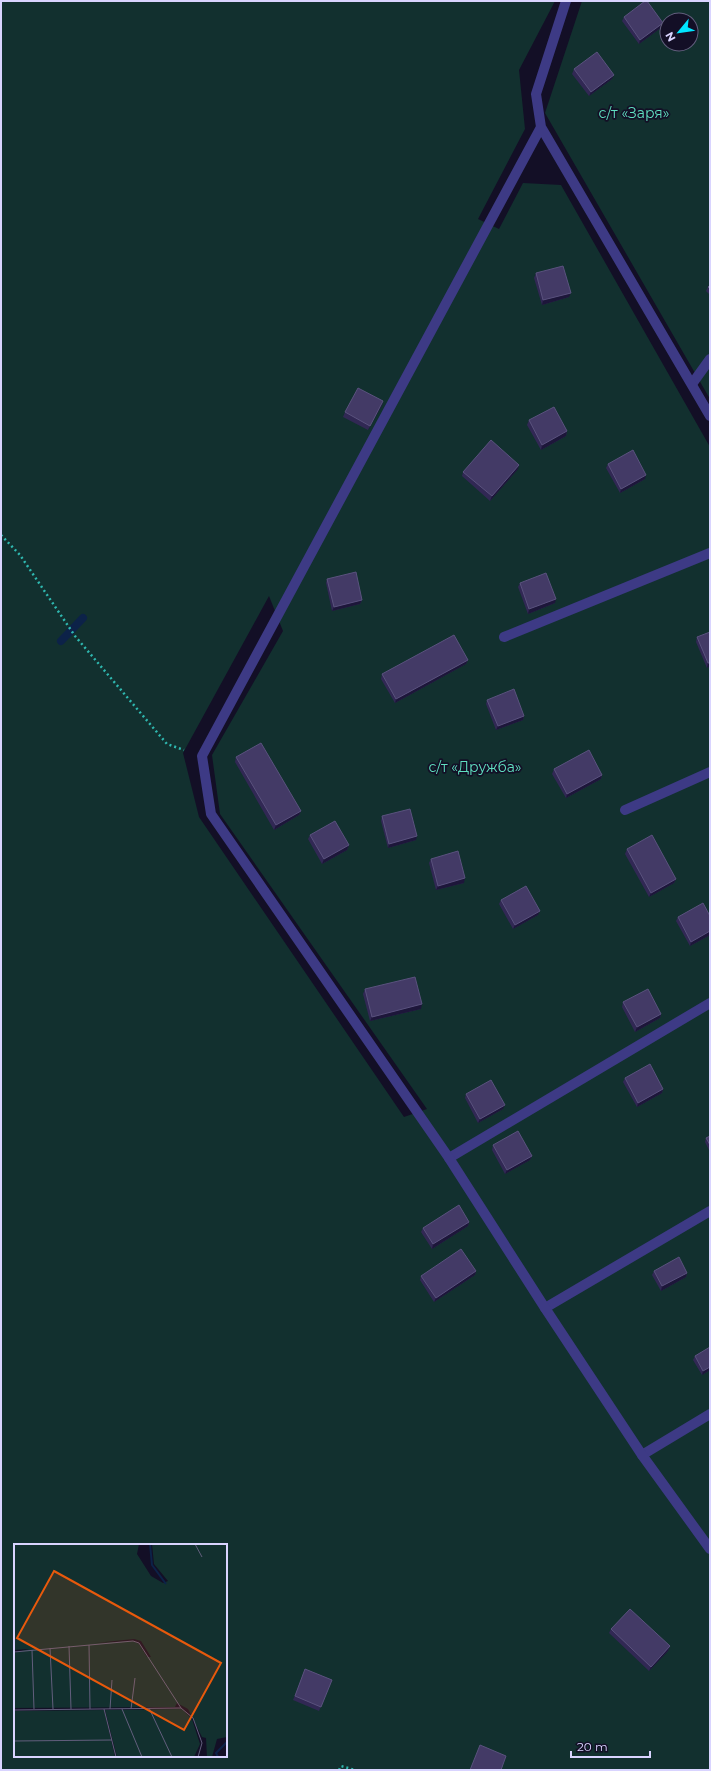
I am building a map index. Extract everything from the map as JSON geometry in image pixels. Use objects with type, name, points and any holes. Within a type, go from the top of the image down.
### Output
[{"type":"street","points":[[566,1],[536,94],[541,127],[710,416]]},
{"type":"street","points":[[541,127],[202,756],[211,814],[449,1158],[545,1308],[642,1455],[710,1550]]},
{"type":"street","points":[[692,384],[710,359]]},
{"type":"street","points":[[504,637],[710,553]]},
{"type":"street","points":[[625,810],[710,772]]},
{"type":"street","points":[[449,1158],[710,1003]]},
{"type":"street","points":[[545,1308],[710,1210]]},
{"type":"street","points":[[642,1455],[710,1414]]},
{"type":"path","points":[[1,535],[20,555],[66,625],[167,744],[202,756]]},
{"type":"path","points":[[339,1770],[341,1766],[355,1770]]},
{"type":"green space","name":"с/т «Дружба»","points":[[1,1],[555,1],[519,70],[525,129],[478,219],[499,229],[523,183],[561,185],[710,447],[710,1770],[1,1770]],"holes":[[[269,596],[283,631],[212,755],[220,814],[427,1109],[404,1117],[199,817],[183,753]]]},
{"type":"green space","name":"с/т «Заря»","points":[[582,1],[710,1],[710,399],[545,113]]},
{"type":"building","points":[[647,1],[659,18],[659,26],[640,40],[624,17]]},
{"type":"building","points":[[597,52],[614,75],[591,92],[574,69]]},
{"type":"building","points":[[563,266],[571,293],[543,300],[536,273]]},
{"type":"building","points":[[358,388],[383,401],[370,426],[345,412]]},
{"type":"building","points":[[554,407],[567,431],[542,445],[529,420]]},
{"type":"building","points":[[491,440],[519,465],[492,496],[463,472]]},
{"type":"building","points":[[633,450],[646,475],[621,489],[608,464]]},
{"type":"building","points":[[356,572],[362,600],[334,607],[327,579]]},
{"type":"building","points":[[546,573],[556,599],[529,609],[520,583]]},
{"type":"building","points":[[710,632],[710,663],[708,663],[697,637]]},
{"type":"building","points":[[454,635],[468,660],[396,699],[382,674]]},
{"type":"building","points":[[514,689],[524,716],[498,726],[487,700]]},
{"type":"building","points":[[261,743],[301,811],[276,825],[236,757]]},
{"type":"building","points":[[589,750],[602,775],[567,794],[554,769]]},
{"type":"building","points":[[410,809],[417,836],[389,844],[382,816]]},
{"type":"building","points":[[335,821],[349,845],[324,859],[310,835]]},
{"type":"building","points":[[652,835],[676,879],[651,893],[627,849]]},
{"type":"building","points":[[458,851],[465,878],[438,886],[431,859]]},
{"type":"building","points":[[526,886],[540,911],[515,925],[501,900]]},
{"type":"building","points":[[703,903],[710,916],[710,931],[691,942],[678,917]]},
{"type":"building","points":[[415,977],[422,1004],[372,1017],[365,989]]},
{"type":"building","points":[[648,989],[661,1014],[637,1027],[623,1002]]},
{"type":"building","points":[[650,1064],[663,1089],[638,1103],[625,1078]]},
{"type":"building","points":[[491,1080],[505,1105],[480,1119],[466,1094]]},
{"type":"building","points":[[518,1131],[532,1156],[507,1170],[493,1145]]},
{"type":"building","points":[[710,1136],[710,1145],[706,1138]]},
{"type":"building","points":[[459,1205],[469,1222],[433,1244],[423,1228]]},
{"type":"building","points":[[461,1249],[476,1271],[436,1298],[421,1276]]},
{"type":"building","points":[[679,1257],[687,1273],[662,1286],[654,1271]]},
{"type":"building","points":[[710,1347],[710,1367],[703,1371],[695,1356]]},
{"type":"building","points":[[630,1609],[670,1646],[651,1667],[611,1629]]},
{"type":"building","points":[[305,1669],[332,1680],[321,1707],[295,1696]]},
{"type":"building","points":[[480,1745],[506,1756],[501,1770],[470,1770]]},
{"type":"waterway","points":[[61,641],[83,618]]}]
